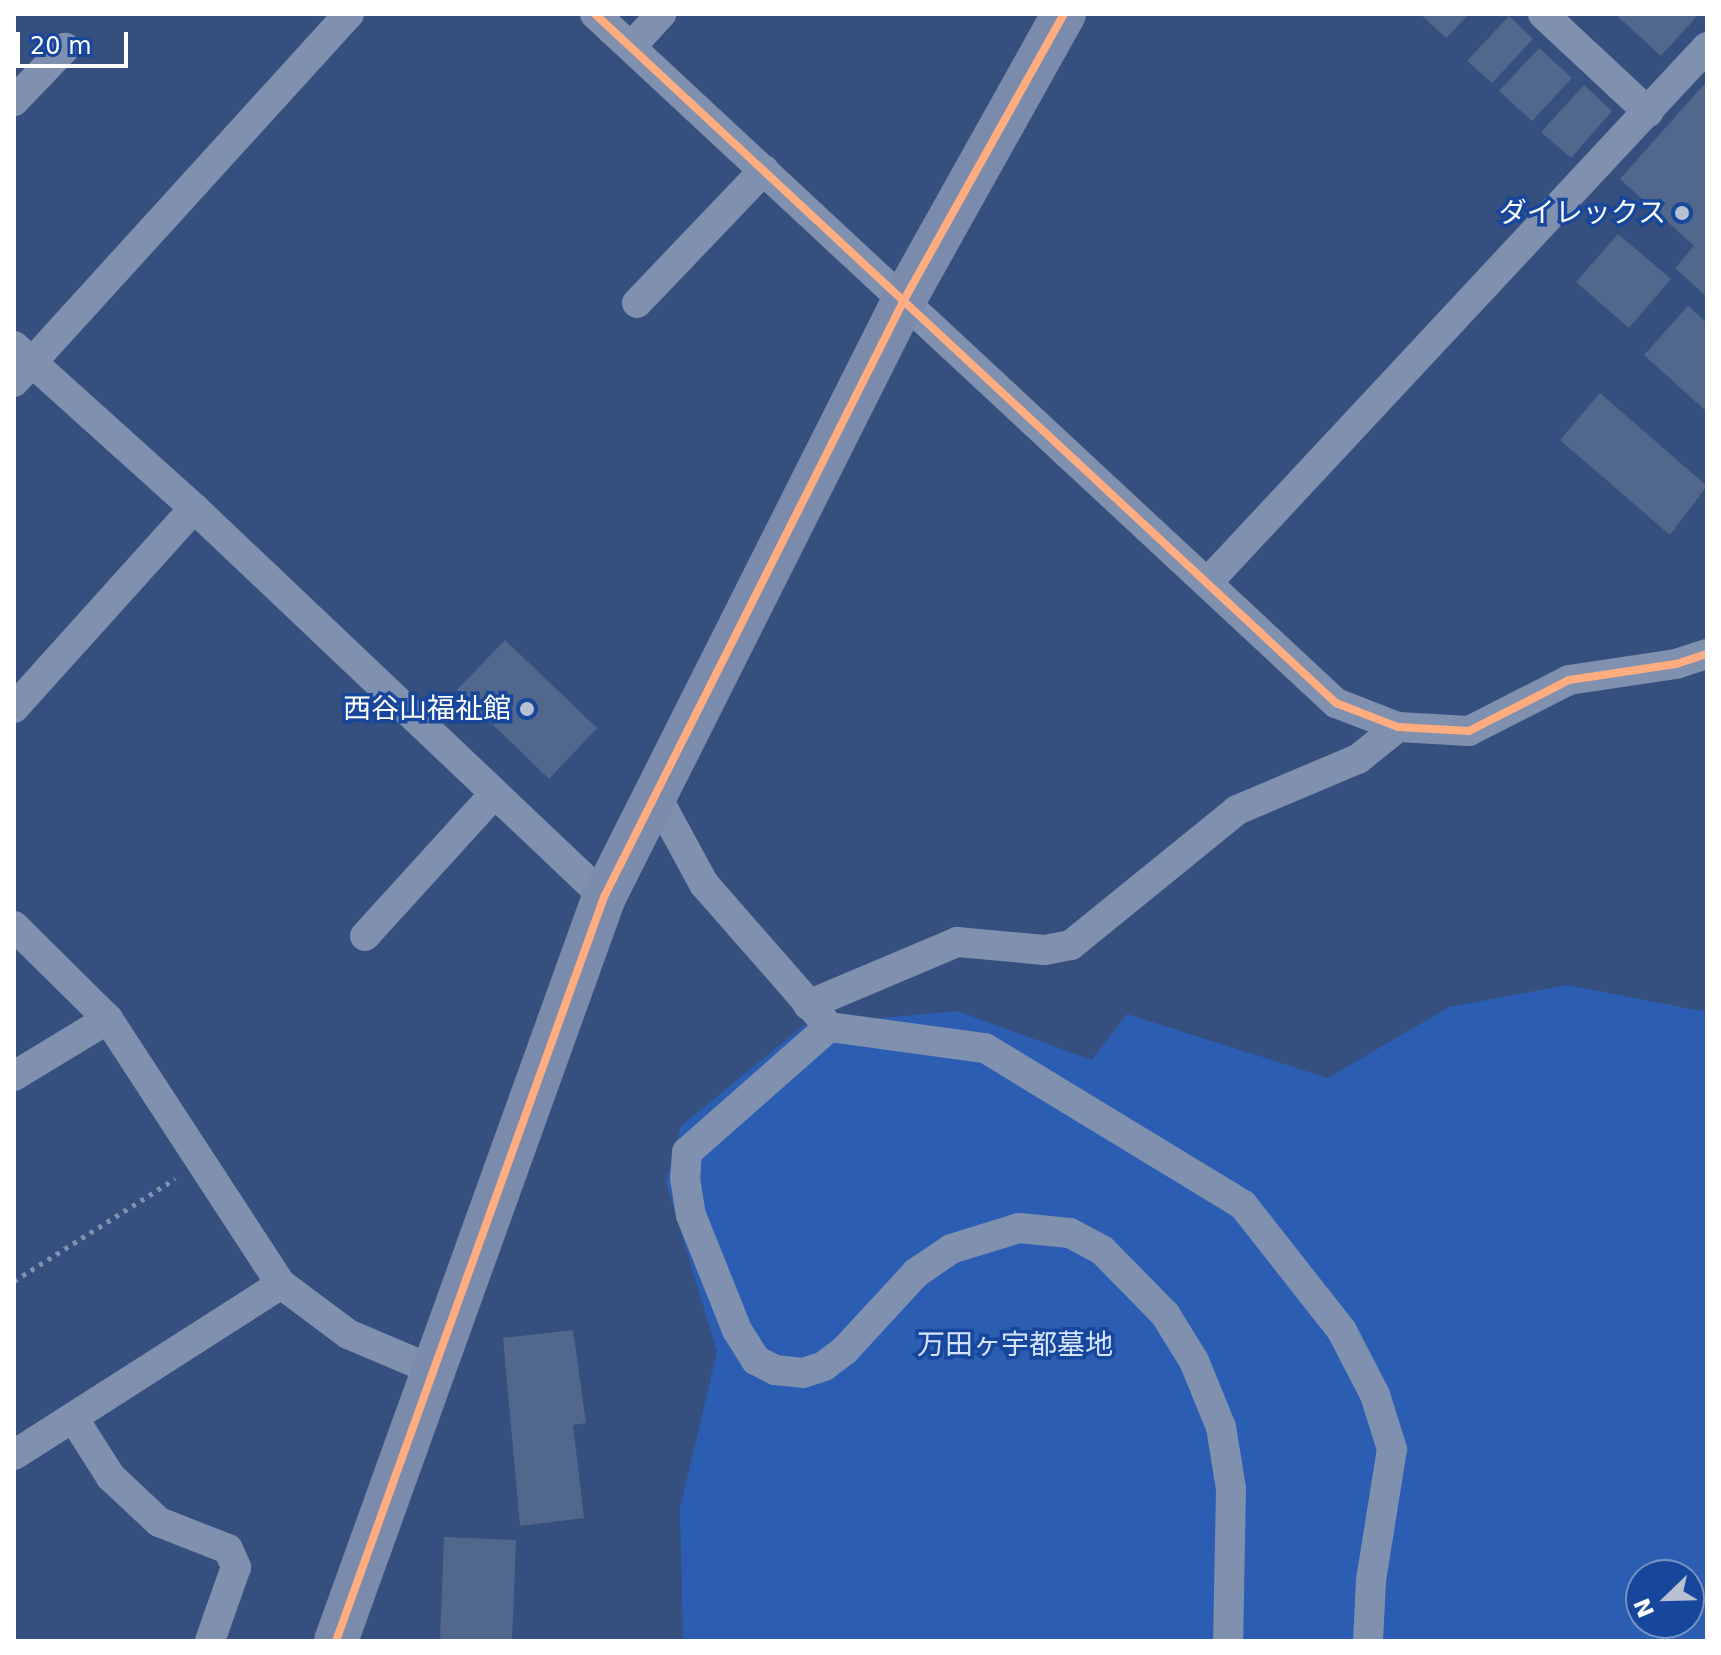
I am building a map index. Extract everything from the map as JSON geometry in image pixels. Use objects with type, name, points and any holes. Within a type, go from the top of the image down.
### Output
[{"type":"street","points":[[349,14],[20,363],[194,508],[604,897]]},
{"type":"street","points":[[595,14],[1336,703],[1398,727],[1469,731],[1569,680],[1676,664],[1707,654]]},
{"type":"street","points":[[631,47],[661,14]]},
{"type":"street","points":[[336,1641],[604,897],[654,792],[904,300],[1064,14]]},
{"type":"street","points":[[1543,14],[1648,112]]},
{"type":"street","points":[[1207,583],[1707,47]]},
{"type":"street","points":[[14,101],[65,48]]},
{"type":"street","points":[[637,303],[764,170]]},
{"type":"street","points":[[14,708],[194,508]]},
{"type":"street","points":[[808,1005],[957,942],[1045,950],[1071,945],[1237,810],[1358,759],[1398,727]]},
{"type":"street","points":[[654,792],[704,884],[829,1027],[985,1048],[1243,1205],[1342,1331],[1375,1395],[1392,1449],[1371,1580],[1368,1641]]},
{"type":"street","points":[[365,936],[494,794]]},
{"type":"street","points":[[14,926],[108,1019],[204,1161],[281,1284],[348,1334],[433,1370]]},
{"type":"street","points":[[14,1076],[108,1019]]},
{"type":"street","points":[[829,1027],[687,1152],[685,1178],[691,1215],[737,1330],[756,1360],[775,1370],[803,1373],[824,1366],[845,1350],[916,1273],[951,1249],[1019,1228],[1070,1233],[1102,1250],[1165,1314],[1194,1361],[1221,1427],[1231,1489],[1228,1641]]},
{"type":"street","points":[[14,1455],[281,1284]]},
{"type":"street","points":[[74,1419],[111,1477],[159,1522],[228,1549],[236,1567],[210,1641]]},
{"type":"path","points":[[14,1281],[204,1161]]},
{"type":"green space","name":"万田ヶ宇都墓地","points":[[1567,985],[1707,1012],[1707,1641],[683,1641],[680,1508],[717,1352],[666,1182],[681,1126],[804,1025],[957,1011],[1092,1060],[1127,1014],[1328,1078],[1449,1007]]},
{"type":"building","points":[[1420,14],[1469,14],[1446,38]]},
{"type":"building","points":[[1615,14],[1699,14],[1661,56]]},
{"type":"building","points":[[1509,16],[1533,39],[1492,83],[1467,61]]},
{"type":"building","points":[[1539,48],[1572,78],[1532,121],[1499,91]]},
{"type":"building","name":"ダイレックス","points":[[1707,81],[1707,297],[1675,268],[1694,246],[1620,179]]},
{"type":"building","points":[[1584,85],[1612,111],[1571,158],[1541,132]]},
{"type":"building","points":[[1618,234],[1671,279],[1629,328],[1576,282]]},
{"type":"building","points":[[1688,306],[1707,323],[1707,412],[1644,355]]},
{"type":"building","points":[[1600,393],[1707,486],[1670,535],[1560,440]]},
{"type":"building","name":"西谷山福祉館","points":[[505,640],[597,728],[549,779],[457,690]]},
{"type":"building","points":[[573,1330],[586,1423],[573,1425],[584,1518],[520,1526],[503,1338]]},
{"type":"building","points":[[444,1537],[516,1540],[512,1641],[440,1641]]},
{"type":"cycle path","points":[[595,14],[1336,703],[1398,727],[1469,731],[1569,680],[1676,664],[1707,654]]},
{"type":"cycle path","points":[[336,1641],[604,897],[904,300],[1064,14]]},
{"type":"place","name":"ダイレックス","points":[[1682,213]]},
{"type":"place","name":"西谷山福祉館","points":[[527,709]]}]
